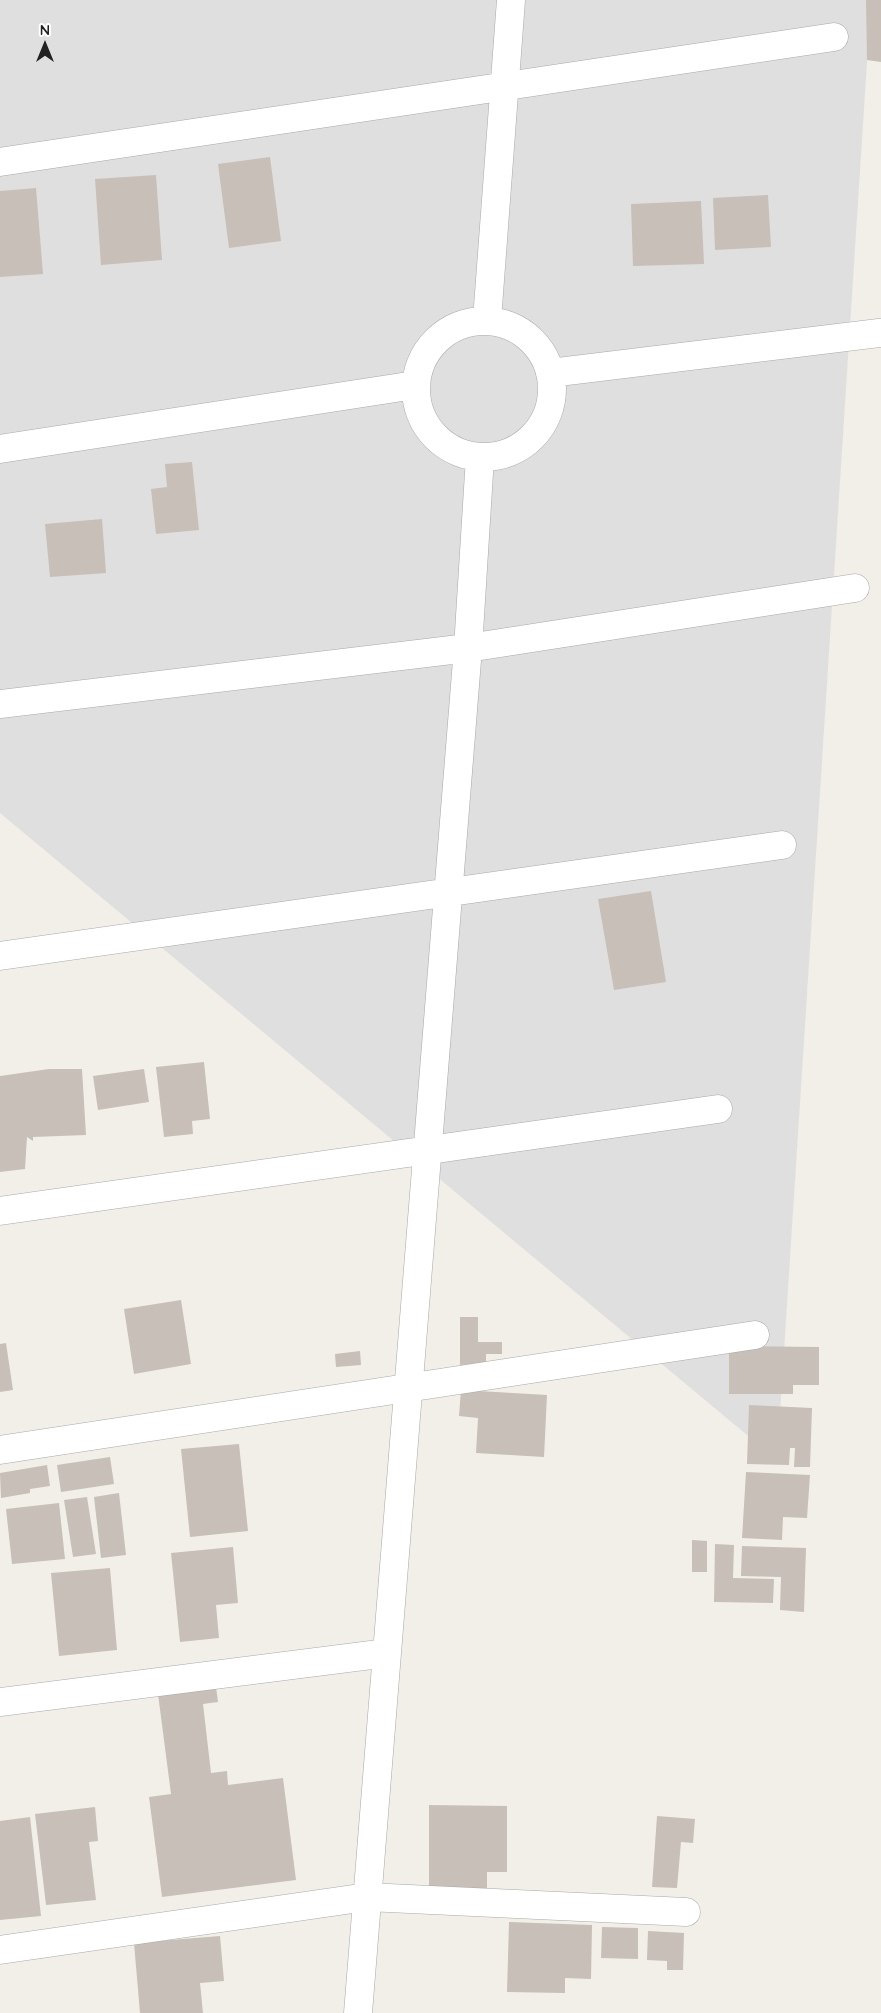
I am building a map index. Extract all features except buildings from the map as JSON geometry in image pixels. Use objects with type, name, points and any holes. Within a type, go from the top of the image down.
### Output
[{"type":"street","points":[[487,320],[511,0]]},
{"type":"street","points":[[0,162],[834,37]]},
{"type":"street","points":[[487,320],[515,328],[538,347],[550,373],[552,398],[544,422],[528,442],[505,454],[480,457],[454,450],[432,435],[419,412],[415,385],[422,359],[438,338],[461,324],[487,320]]},
{"type":"street","points":[[550,373],[879,333]]},
{"type":"street","points":[[0,449],[415,385]]},
{"type":"street","points":[[358,2013],[468,648],[480,457]]},
{"type":"street","points":[[0,704],[468,648],[855,588]]},
{"type":"street","points":[[0,956],[782,845]]},
{"type":"street","points":[[0,1211],[718,1108]]},
{"type":"street","points":[[0,1450],[755,1335]]},
{"type":"street","points":[[0,1702],[387,1653]]},
{"type":"street","points":[[0,1950],[367,1897],[686,1912]]},
{"type":"shaded area","points":[[0,0],[871,0],[777,1460],[0,813]]}]
